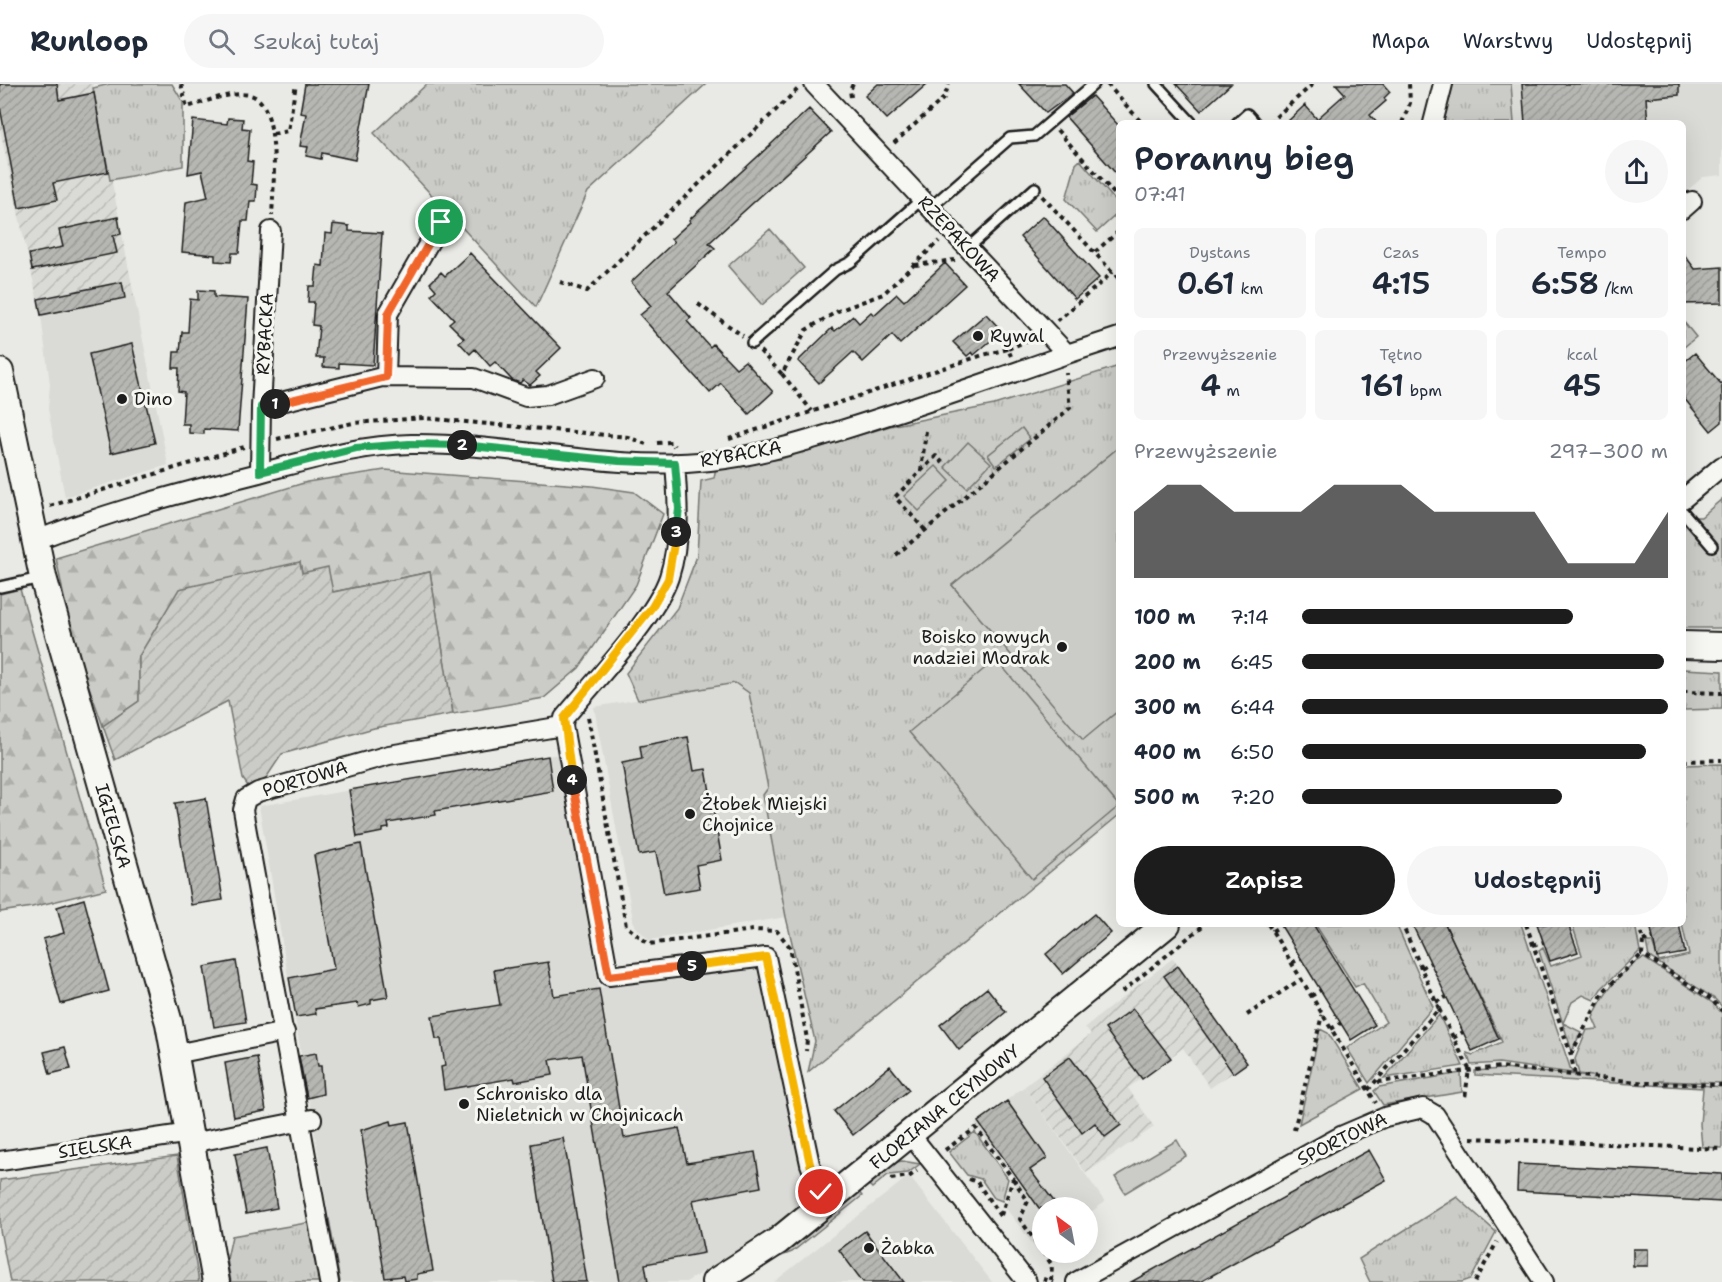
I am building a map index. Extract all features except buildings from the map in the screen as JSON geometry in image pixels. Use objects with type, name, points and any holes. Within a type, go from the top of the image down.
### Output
[{"type":"street","name":"RZEPAKOWA","points":[[814,84],[926,204],[965,254],[1045,329],[1067,354]]},
{"type":"street","points":[[1434,120],[1443,84]]},
{"type":"street","points":[[386,377],[388,314],[441,222]]},
{"type":"street","name":"RYBACKA","points":[[260,472],[261,407],[271,231]]},
{"type":"street","points":[[1067,354],[1116,338]]},
{"type":"street","name":"RYBACKA","points":[[34,541],[67,528],[200,487],[356,448],[409,444],[469,445],[610,460],[764,453],[943,398],[1067,354]]},
{"type":"street","name":"IGIELSKA","points":[[0,372],[34,541],[169,1023],[216,1282]]},
{"type":"street","points":[[261,407],[386,377],[474,378],[526,397],[548,395],[595,378]]},
{"type":"street","points":[[679,457],[679,509],[668,579],[633,633],[564,718],[563,726],[609,976],[766,957],[810,1164],[821,1192],[829,1201]]},
{"type":"street","points":[[1686,496],[1722,466]]},
{"type":"street","points":[[1686,645],[1722,646]]},
{"type":"street","name":"PORTOWA","points":[[329,1282],[307,1120],[285,1032],[243,810],[246,799],[258,792],[389,754],[563,726]]},
{"type":"street","name":"FLORIANA CEYNOWY","points":[[715,1282],[778,1241],[829,1201],[1163,927]]},
{"type":"street","points":[[175,1054],[285,1032]]},
{"type":"street","name":"SPORTOWA","points":[[1076,1282],[1343,1135],[1385,1117],[1416,1108],[1430,1110],[1544,1282]]},
{"type":"street","points":[[191,1138],[307,1120]]},
{"type":"street","points":[[910,1134],[1027,1282]]},
{"type":"street","name":"SIELSKA","points":[[0,1161],[191,1138]]},
{"type":"lane","points":[[752,343],[835,270],[851,262],[1010,138],[1034,136],[1094,84]]},
{"type":"lane","points":[[1156,84],[1189,120]]},
{"type":"lane","points":[[1240,120],[1247,114],[1252,120]]},
{"type":"lane","points":[[965,254],[1035,188]]},
{"type":"lane","points":[[1686,516],[1712,546]]},
{"type":"lane","points":[[0,587],[44,577]]},
{"type":"path","points":[[181,84],[187,107],[239,94],[253,96],[262,102],[273,134],[271,231]]},
{"type":"path","points":[[273,134],[288,131],[296,84]]},
{"type":"path","points":[[560,282],[587,291],[803,84]]},
{"type":"path","points":[[894,143],[944,98],[950,84]]},
{"type":"path","points":[[1107,84],[1139,120]]},
{"type":"path","points":[[1272,120],[1313,84]]},
{"type":"path","points":[[1403,120],[1410,103],[1409,84]]},
{"type":"path","points":[[1049,122],[1116,195]]},
{"type":"path","points":[[1035,188],[1116,276]]},
{"type":"path","points":[[1095,252],[1116,234]]},
{"type":"path","points":[[782,374],[806,330],[838,311],[883,294],[942,238]]},
{"type":"path","points":[[913,265],[965,254]]},
{"type":"path","points":[[727,439],[1008,349],[1045,329],[1073,309],[1113,272]]},
{"type":"path","points":[[698,304],[752,343],[782,374],[812,411]]},
{"type":"path","points":[[1008,349],[1017,372]]},
{"type":"path","points":[[896,555],[1071,408],[1066,374],[1055,377]]},
{"type":"path","points":[[42,509],[261,443],[353,423],[424,418],[628,436],[646,444],[671,442],[679,457]]},
{"type":"path","points":[[921,472],[926,431]]},
{"type":"path","points":[[925,530],[895,496],[936,456],[946,466]]},
{"type":"path","points":[[1686,692],[1722,693]]},
{"type":"path","points":[[587,710],[626,926],[649,944],[753,930],[777,931],[790,946],[807,1040],[804,1063]]},
{"type":"path","points":[[1686,761],[1722,760]]},
{"type":"path","points":[[1270,927],[1385,1117]]},
{"type":"path","points":[[1272,931],[1279,927]]},
{"type":"path","points":[[1404,927],[1439,1009],[1469,1069],[1465,1098]]},
{"type":"path","points":[[1527,927],[1571,1055],[1575,1076]]},
{"type":"path","points":[[1571,1055],[1604,991],[1642,954],[1643,941],[1640,927]]},
{"type":"path","points":[[1643,941],[1653,938]]},
{"type":"path","points":[[1533,945],[1542,942]]},
{"type":"path","points":[[1642,954],[1711,999],[1722,1011]]},
{"type":"path","points":[[1292,963],[1301,958]]},
{"type":"path","points":[[1421,968],[1431,963]]},
{"type":"path","points":[[1247,1015],[1301,979]]},
{"type":"path","points":[[1311,996],[1321,990]]},
{"type":"path","points":[[1436,1002],[1446,997]]},
{"type":"path","points":[[1368,1090],[1378,1082],[1439,1009]]},
{"type":"path","points":[[1294,1130],[1322,1014]]},
{"type":"path","points":[[1331,1029],[1341,1023]]},
{"type":"path","points":[[1453,1038],[1463,1032]]},
{"type":"path","points":[[1378,1082],[1469,1069],[1509,1067],[1646,1083],[1722,1085]]},
{"type":"path","points":[[944,1152],[976,1128],[1028,1201],[1020,1219],[1032,1236]]},
{"type":"path","points":[[1452,1142],[1461,1138],[1722,1149]]},
{"type":"path","points":[[882,1184],[889,1179],[910,1176],[920,1169]]},
{"type":"path","points":[[1000,1216],[1013,1179]]},
{"type":"path","points":[[1475,1282],[1502,1233]]},
{"type":"path","points":[[1051,1263],[1051,1280]]},
{"type":"shaded area","points":[[0,84],[93,84],[134,296],[41,316],[0,130]]},
{"type":"shaded area","points":[[1511,84],[1722,84],[1722,175],[1703,177],[1686,191],[1686,120],[1514,120]]},
{"type":"shaded area","points":[[134,296],[168,465],[65,497],[48,409],[50,384],[41,316]]},
{"type":"shaded area","name":"Żłobek Miejski Chojnice","points":[[736,683],[749,693],[768,788],[763,795],[786,917],[649,940],[634,925],[594,707]]},
{"type":"shaded area","name":"Schronisko dla Nieletnich w Chojnicach","points":[[559,754],[599,988],[757,968],[810,1197],[763,1235],[686,1282],[340,1282],[259,806]]},
{"type":"shaded area","points":[[1173,958],[1247,1063],[1210,1088],[1183,1048],[1128,1088],[1154,1127],[1086,1173],[1024,1087],[1091,1034],[1085,1027]]},
{"type":"shaded area","points":[[1024,1087],[1105,1202],[1098,1207],[1098,1197],[1032,1197],[1032,1243],[1005,1207],[1016,1181],[975,1124]]},
{"type":"shaded area","points":[[909,1176],[992,1282],[774,1282]]},
{"type":"green space","points":[[110,84],[172,84],[183,102],[183,166],[110,180],[93,88]]},
{"type":"green space","points":[[427,84],[706,84],[588,192],[536,307],[374,133]]},
{"type":"green space","points":[[1453,84],[1511,84],[1514,120],[1444,120]]},
{"type":"green space","points":[[1080,160],[1116,202],[1116,215],[1097,232],[1066,199],[1076,164]]},
{"type":"green space","points":[[770,229],[804,268],[762,305],[728,266]]},
{"type":"green space","points":[[1686,325],[1696,337],[1686,345]]},
{"type":"green space","points":[[1116,367],[1116,449],[952,585],[1083,739],[1116,712],[1116,817],[808,1072],[815,1041],[786,917],[763,795],[768,788],[749,693],[735,683],[638,700],[626,673],[677,608],[697,556],[701,481],[714,478],[716,467],[781,459],[890,426],[994,405]]},
{"type":"green space","points":[[1022,428],[1030,439],[996,466],[988,455]]},
{"type":"green space","points":[[968,442],[991,463],[967,488],[945,467]]},
{"type":"green space","name":"Boisko nowych nadziei Modrak","points":[[1116,449],[1116,712],[1083,740],[952,585]]},
{"type":"green space","points":[[936,466],[950,481],[919,511],[904,496]]},
{"type":"green space","points":[[385,470],[592,486],[634,492],[663,514],[636,585],[579,668],[544,698],[453,714],[430,572],[333,592],[302,573],[300,562],[139,656],[139,701],[103,726],[73,642],[56,558],[307,482]]},
{"type":"green space","points":[[1722,499],[1722,628],[1686,628],[1686,517],[1701,517]]},
{"type":"green space","points":[[300,562],[302,573],[328,567],[333,592],[430,572],[453,714],[374,728],[282,754],[264,781],[248,786],[243,779],[228,701],[115,760],[103,726],[139,701],[139,656],[179,589]]},
{"type":"green space","points":[[20,589],[106,889],[32,907],[0,912],[0,594]]},
{"type":"green space","points":[[996,659],[1116,802],[1116,809],[1032,879],[909,732]]},
{"type":"green space","points":[[1686,669],[1722,671],[1722,709],[1686,710]]},
{"type":"green space","points":[[1722,764],[1722,1007],[1715,999],[1649,957],[1646,942],[1652,942],[1659,962],[1689,955],[1683,927],[1686,927],[1686,765]]},
{"type":"green space","points":[[1317,927],[1397,927],[1433,1007],[1369,1083],[1347,1048],[1386,1022],[1363,983],[1355,987]]},
{"type":"green space","points":[[1446,927],[1522,927],[1572,1073],[1499,1063],[1471,1065],[1467,1053],[1473,1055],[1502,1042]]},
{"type":"green space","points":[[1573,927],[1636,927],[1640,951],[1601,989],[1594,1000],[1583,995],[1572,1002],[1563,1023],[1581,1032],[1572,1051],[1539,951],[1543,948],[1551,966],[1582,955]]},
{"type":"green space","points":[[1644,958],[1713,1003],[1722,1013],[1722,1083],[1660,1081],[1722,1087],[1722,1148],[1702,1147],[1700,1124],[1703,1088],[1475,1075],[1475,1071],[1502,1069],[1592,1076],[1579,1074],[1575,1059],[1587,1030],[1598,1029],[1593,1018],[1601,1002],[1621,975]]},
{"type":"green space","points":[[1439,1015],[1463,1066],[1384,1078]]},
{"type":"green space","points":[[1320,1029],[1328,1033],[1363,1089],[1299,1124]]},
{"type":"green space","points":[[1461,1073],[1462,1092],[1383,1105],[1374,1091],[1379,1087]]},
{"type":"green space","points":[[975,1132],[1008,1179],[1002,1201],[994,1198],[981,1179],[967,1175],[949,1152]]},
{"type":"green space","points":[[1177,1140],[1186,1156],[1125,1193],[1115,1177]]},
{"type":"green space","points":[[177,1156],[199,1282],[10,1282],[0,1230],[0,1180]]},
{"type":"green space","points":[[902,1161],[920,1164],[908,1173],[888,1175],[872,1188],[867,1183],[892,1163]]},
{"type":"green space","points":[[858,1191],[862,1196],[792,1252],[776,1258]]},
{"type":"green space","points":[[1457,1197],[1496,1232],[1471,1279],[1462,1282],[1370,1282],[1359,1259]]},
{"type":"green space","points":[[329,1219],[340,1282],[231,1282],[227,1259],[232,1236]]},
{"type":"place","name":"Rywal","points":[[978,336]]},
{"type":"place","name":"Dino","points":[[122,399]]},
{"type":"place","name":"Boisko nowych nadziei Modrak","points":[[1062,647]]},
{"type":"place","name":"Żłobek Miejski Chojnice","points":[[690,814]]},
{"type":"place","name":"Schronisko dla Nieletnich w Chojnicach","points":[[464,1104]]},
{"type":"place","name":"Żabka","points":[[869,1248]]},
{"type":"route","points":[[441,222],[388,314],[386,377],[261,407],[260,472],[356,448],[409,444],[469,445],[583,458],[675,463],[679,509],[668,579],[652,607],[633,633],[564,718],[563,726],[609,976],[766,957],[810,1164],[821,1192]]}]
